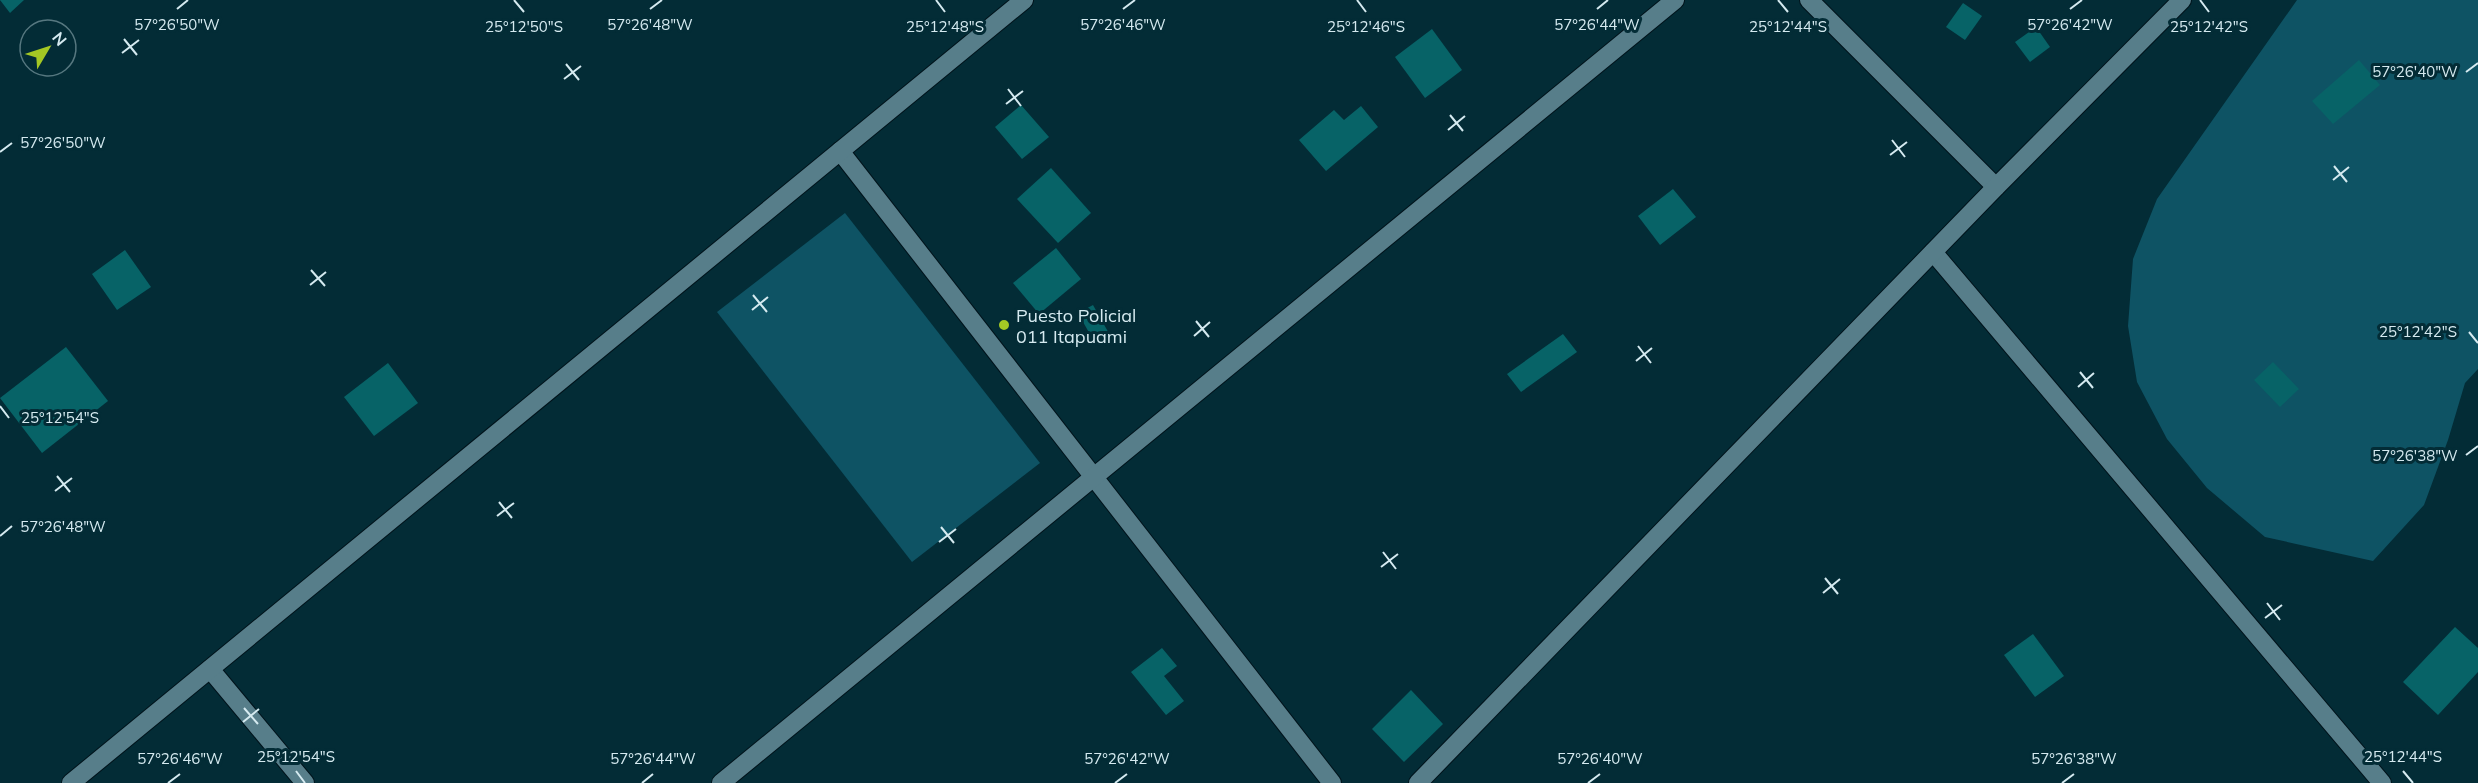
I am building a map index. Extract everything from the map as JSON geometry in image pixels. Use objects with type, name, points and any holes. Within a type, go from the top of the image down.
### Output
[{"type":"street","points":[[71,783],[1024,0]]},
{"type":"street","points":[[721,783],[1675,0]]},
{"type":"street","points":[[1809,0],[1996,187]]},
{"type":"street","points":[[1418,783],[1996,187],[2182,0]]},
{"type":"street","points":[[840,151],[1332,783]]},
{"type":"street","points":[[1933,252],[2382,783]]},
{"type":"street","points":[[210,669],[305,783]]},
{"type":"shaded area","points":[[2297,0],[2478,0],[2478,369],[2465,383],[2448,440],[2424,505],[2373,561],[2265,537],[2207,488],[2167,439],[2137,382],[2128,326],[2133,259],[2157,199]]},
{"type":"shaded area","points":[[845,213],[1040,463],[912,562],[717,312]]},
{"type":"building","points":[[0,0],[24,0],[10,13]]},
{"type":"building","points":[[1963,3],[1982,16],[1965,40],[1946,27]]},
{"type":"building","points":[[2036,27],[2050,47],[2030,62],[2015,42]]},
{"type":"building","points":[[1432,29],[1462,70],[1425,98],[1395,57]]},
{"type":"building","points":[[2359,60],[2380,85],[2333,124],[2312,101]]},
{"type":"building","points":[[1021,105],[1049,137],[1022,159],[995,127]]},
{"type":"building","points":[[1361,106],[1378,127],[1326,171],[1299,140],[1334,110],[1344,120]]},
{"type":"building","points":[[1051,168],[1091,213],[1058,243],[1017,199]]},
{"type":"building","points":[[1673,189],[1696,217],[1660,245],[1638,216]]},
{"type":"building","points":[[1056,248],[1081,279],[1039,314],[1013,283]]},
{"type":"building","points":[[125,250],[151,287],[117,310],[92,274]]},
{"type":"building","points":[[1093,305],[1111,337],[1096,345],[1078,313]]},
{"type":"building","points":[[1563,334],[1577,352],[1521,392],[1507,374]]},
{"type":"building","points":[[66,347],[108,401],[42,453],[0,398]]},
{"type":"building","points":[[2273,362],[2299,389],[2280,407],[2254,380]]},
{"type":"building","points":[[388,363],[418,403],[374,436],[344,397]]},
{"type":"building","points":[[2455,627],[2478,648],[2478,672],[2438,715],[2403,682]]},
{"type":"building","points":[[2033,634],[2064,676],[2035,697],[2004,655]]},
{"type":"building","points":[[1162,648],[1177,666],[1164,676],[1184,701],[1166,715],[1131,672]]},
{"type":"building","points":[[1411,690],[1443,724],[1404,762],[1372,729]]},
{"type":"place","name":"Puesto Policial 011 Itapuami","points":[[1004,325]]}]
